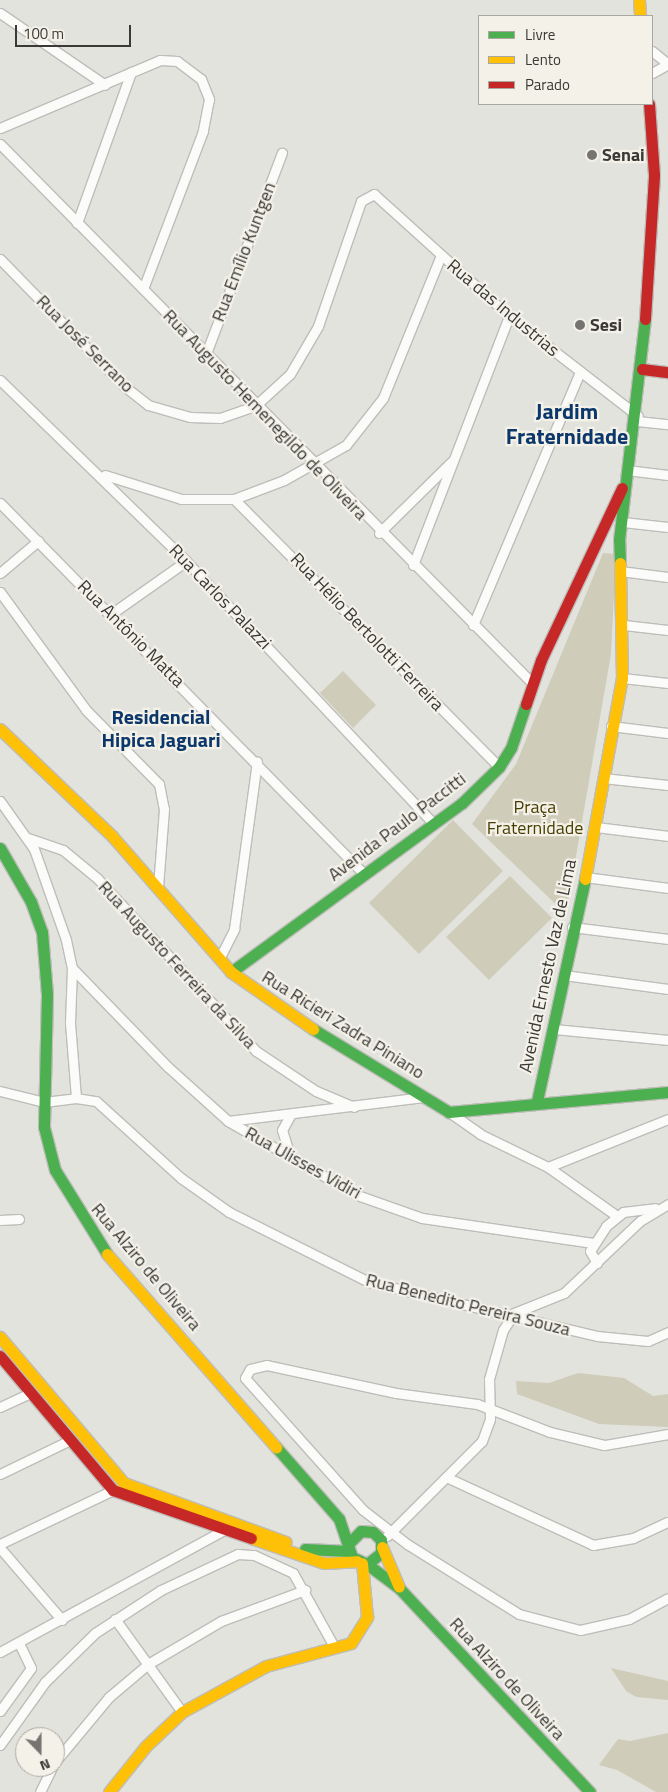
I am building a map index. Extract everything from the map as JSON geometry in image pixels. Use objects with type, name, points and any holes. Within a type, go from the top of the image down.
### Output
[{"type":"street","points":[[639,0],[640,15]]},
{"type":"street","points":[[0,13],[105,85]]},
{"type":"street","points":[[653,52],[668,64],[653,72]]},
{"type":"street","points":[[0,128],[160,60],[177,61],[207,89],[203,131],[143,289]]},
{"type":"street","points":[[77,224],[131,72]]},
{"type":"street","points":[[649,105],[654,175],[642,369],[638,418],[626,476],[668,475]]},
{"type":"street","name":"Rua Augusto Hemenegildo de Oliveira","points":[[0,144],[77,224],[207,351],[255,406],[380,533],[533,684]]},
{"type":"street","name":"Rua Emílio Kuntgen","points":[[207,351],[282,153]]},
{"type":"street","name":"Rua das Industrias","points":[[374,194],[509,316],[638,418]]},
{"type":"street","name":"Rua José Serrano","points":[[0,259],[124,386],[148,404],[200,418],[236,415],[255,406],[279,388],[301,358],[318,326],[361,201],[374,194]]},
{"type":"street","points":[[95,469],[150,492],[181,499],[234,499],[314,464],[346,445],[383,398],[441,255]]},
{"type":"street","points":[[413,565],[509,316]]},
{"type":"street","points":[[642,369],[668,372]]},
{"type":"street","points":[[473,625],[580,372]]},
{"type":"street","name":"Rua Carlos Palazzi","points":[[0,380],[95,469],[186,561],[432,822]]},
{"type":"street","points":[[638,418],[668,424]]},
{"type":"street","points":[[380,533],[454,458]]},
{"type":"street","name":"Avenida Ernesto Vaz de Lima","points":[[537,1101],[554,1029],[572,927],[596,827],[611,726],[622,678],[624,625],[619,540],[623,522],[626,476]]},
{"type":"street","name":"Avenida Paulo Paccitti","points":[[231,972],[432,822],[462,803],[499,767],[511,748],[533,684],[626,476]]},
{"type":"street","name":"Rua Hélio Bertolotti Ferreira","points":[[234,499],[499,767]]},
{"type":"street","name":"Rua Antônio Matta","points":[[0,503],[257,762],[364,874]]},
{"type":"street","points":[[623,522],[668,527]]},
{"type":"street","points":[[597,540],[619,540]]},
{"type":"street","points":[[0,572],[38,541]]},
{"type":"street","points":[[111,614],[186,561]]},
{"type":"street","points":[[620,571],[668,577]]},
{"type":"street","points":[[0,592],[86,710],[159,784],[164,809],[158,887]]},
{"type":"street","points":[[624,625],[668,630]]},
{"type":"street","points":[[622,678],[668,684]]},
{"type":"street","points":[[611,726],[668,733]]},
{"type":"street","name":"Rua Ricieri Zadra Piniano","points":[[0,729],[112,836],[231,972],[276,1007],[424,1096],[480,1134],[548,1167],[617,1216]]},
{"type":"street","points":[[219,960],[234,929],[257,762]]},
{"type":"street","points":[[604,778],[668,785]]},
{"type":"street","points":[[0,801],[28,838],[72,968],[70,1023],[76,1098]]},
{"type":"street","points":[[596,827],[668,836]]},
{"type":"street","name":"Rua Augusto Ferreira da Silva","points":[[28,838],[63,850],[97,878],[256,1051],[316,1091],[354,1107]]},
{"type":"street","name":"Rua Alziro de Oliveira","points":[[0,848],[31,902],[45,947],[44,1127],[55,1170],[82,1222],[339,1519],[350,1547],[362,1563],[400,1589],[590,1792]]},
{"type":"street","points":[[585,877],[668,888]]},
{"type":"street","points":[[572,927],[668,939]]},
{"type":"street","name":"Rua Ulisses Vidiri","points":[[72,968],[168,1068],[228,1121],[357,1195],[422,1218],[592,1243]]},
{"type":"street","points":[[564,975],[668,989]]},
{"type":"street","points":[[554,1029],[668,1040]]},
{"type":"street","name":"Rua Benedito Pereira Souza","points":[[0,1091],[44,1102],[76,1098],[101,1104],[182,1178],[273,1237],[369,1282],[635,1341],[668,1332]]},
{"type":"street","points":[[449,1112],[537,1101],[668,1092]]},
{"type":"street","points":[[228,1121],[354,1107],[424,1096]]},
{"type":"street","points":[[291,1114],[282,1130],[291,1158]]},
{"type":"street","points":[[548,1167],[668,1119]]},
{"type":"street","points":[[596,1263],[591,1255],[592,1243],[617,1216],[665,1206]]},
{"type":"street","points":[[0,1356],[113,1490],[224,1530],[324,1563],[362,1563],[378,1558],[382,1544],[390,1533],[482,1441],[491,1407],[489,1379],[500,1337],[514,1313],[564,1293],[640,1221],[665,1206]]},
{"type":"street","points":[[640,1221],[644,1210]]},
{"type":"street","points":[[0,1220],[19,1219]]},
{"type":"street","points":[[0,1337],[124,1483],[314,1552],[350,1547],[356,1534],[367,1530]]},
{"type":"street","points":[[668,1434],[604,1445],[550,1432],[491,1407],[396,1393],[266,1365],[250,1369],[245,1378],[363,1510],[390,1533],[519,1614],[557,1626],[604,1628],[668,1598]]},
{"type":"street","points":[[0,1407],[30,1392]]},
{"type":"street","points":[[0,1474],[70,1440]]},
{"type":"street","points":[[446,1477],[593,1545],[633,1538],[668,1522]]},
{"type":"street","points":[[0,1544],[124,1483]]},
{"type":"street","name":"Rua Alziro de Oliveira","points":[[339,1519],[367,1530],[382,1544],[400,1589]]},
{"type":"street","points":[[0,1652],[62,1620],[224,1530]]},
{"type":"street","points":[[0,1548],[62,1620]]},
{"type":"street","points":[[0,1745],[45,1682],[115,1619],[161,1590],[238,1554],[254,1555],[285,1568],[305,1590],[335,1648]]},
{"type":"street","points":[[109,1792],[146,1746],[182,1712],[266,1666],[351,1643],[367,1618],[362,1563]]},
{"type":"street","points":[[65,1750],[109,1697],[148,1664],[221,1621],[305,1590]]},
{"type":"street","points":[[115,1619],[182,1712]]},
{"type":"street","points":[[0,1712],[31,1668],[19,1643]]},
{"type":"street","points":[[40,1792],[47,1777]]},
{"type":"green space","name":"Praça Fraternidade","points":[[603,553],[616,554],[611,654],[566,914],[472,824],[516,764]]},
{"type":"green space","points":[[343,671],[376,705],[353,728],[320,693]]},
{"type":"green space","points":[[453,820],[503,871],[419,954],[369,903]]},
{"type":"green space","points":[[510,876],[552,918],[489,980],[446,937]]},
{"type":"green space","points":[[578,1373],[624,1378],[653,1396],[668,1394],[668,1427],[599,1424],[517,1394],[516,1381],[549,1383]]},
{"type":"green space","points":[[611,1668],[668,1681],[668,1700],[636,1697],[626,1691]]},
{"type":"green space","points":[[668,1733],[668,1792],[656,1792],[617,1770],[599,1765],[618,1739],[630,1741]]},
{"type":"traffic: fast","points":[[620,563],[619,540],[645,319]]},
{"type":"traffic: fast","points":[[231,972],[462,803],[499,767],[511,748],[526,704]]},
{"type":"traffic: fast","points":[[0,848],[31,902],[42,932],[47,994],[44,1127],[55,1170],[107,1254]]},
{"type":"traffic: fast","points":[[537,1101],[585,879]]},
{"type":"traffic: fast","points":[[313,1029],[449,1112],[668,1092]]},
{"type":"traffic: fast","points":[[276,1447],[339,1519],[352,1557],[367,1564],[381,1553],[381,1540],[373,1532],[361,1531],[349,1543]]},
{"type":"traffic: fast","points":[[305,1549],[349,1551]]},
{"type":"traffic: fast","points":[[367,1564],[400,1589],[590,1792]]},
{"type":"traffic: slow","points":[[639,0],[640,15]]},
{"type":"traffic: slow","points":[[585,879],[622,678],[620,563]]},
{"type":"traffic: slow","points":[[0,729],[112,836],[231,972],[313,1029]]},
{"type":"traffic: slow","points":[[107,1254],[276,1447]]},
{"type":"traffic: slow","points":[[0,1337],[124,1483],[286,1542]]},
{"type":"traffic: slow","points":[[251,1538],[324,1563],[357,1561]]},
{"type":"traffic: slow","points":[[382,1547],[399,1587]]},
{"type":"traffic: slow","points":[[109,1792],[146,1746],[182,1712],[266,1666],[351,1643],[367,1617],[362,1563]]},
{"type":"traffic: jam","points":[[645,319],[654,175],[649,105]]},
{"type":"traffic: jam","points":[[642,369],[668,372]]},
{"type":"traffic: jam","points":[[526,704],[541,660],[622,488]]},
{"type":"traffic: jam","points":[[0,1356],[113,1490],[251,1538]]},
{"type":"place","name":"Senai","points":[[592,155]]},
{"type":"place","name":"Sesi","points":[[580,325]]},
{"type":"district","name":"Jardim Fraternidade","points":[[567,424]]},
{"type":"district","name":"Residencial Hipica Jaguari","points":[[161,728]]}]
